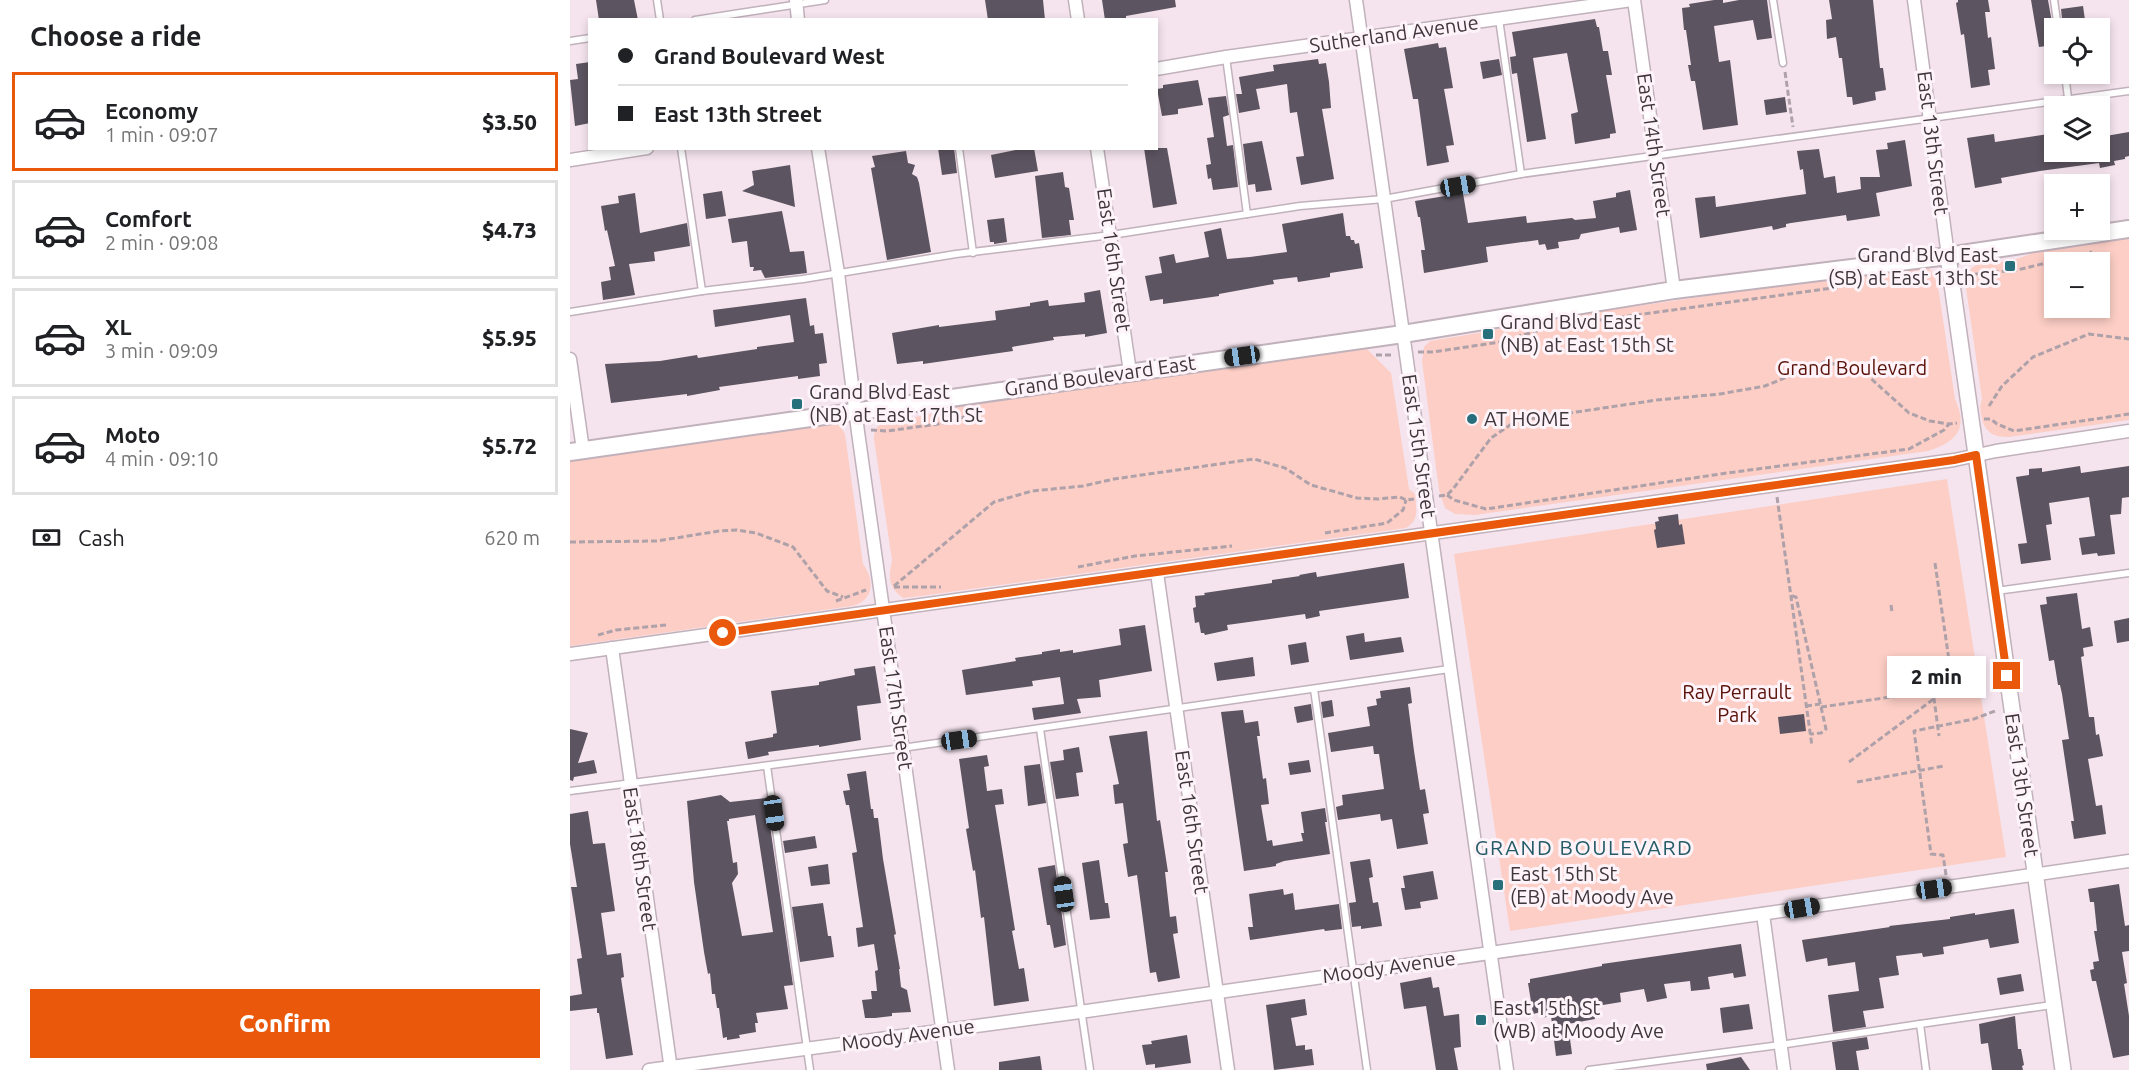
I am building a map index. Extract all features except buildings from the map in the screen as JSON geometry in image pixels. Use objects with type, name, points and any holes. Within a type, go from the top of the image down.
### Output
[{"type":"main road","name":"Grand Boulevard East","points":[[577,451],[1403,334],[1674,290],[1948,256],[2129,229]]},
{"type":"street","points":[[1075,0],[1078,18]]},
{"type":"street","name":"East 15th Street","points":[[1356,0],[1507,1070]]},
{"type":"street","name":"Sutherland Avenue","points":[[1158,69],[1226,57],[1633,0]]},
{"type":"street","name":"East 14th Street","points":[[1633,0],[1674,290]]},
{"type":"street","name":"East 13th Street","points":[[1914,0],[2063,1070]]},
{"type":"street","points":[[796,2],[798,18]]},
{"type":"street","points":[[570,160],[634,150]]},
{"type":"street","name":"East 17th Street","points":[[818,150],[838,273],[855,411],[948,1070]]},
{"type":"street","name":"East 16th Street","points":[[1097,150],[1130,372]]},
{"type":"street","points":[[570,359],[577,451]]},
{"type":"street","points":[[570,654],[1431,535],[1954,460],[2129,431]]},
{"type":"street","name":"East 16th Street","points":[[1157,573],[1228,1070]]},
{"type":"street","name":"East 18th Street","points":[[612,648],[670,1069]]},
{"type":"street","name":"Moody Avenue","points":[[649,1070],[670,1069],[1080,1012],[2129,861]]},
{"type":"street","points":[[1763,914],[1784,1070]]},
{"type":"lane","points":[[657,0],[660,18]]},
{"type":"lane","points":[[706,18],[796,2],[825,0]]},
{"type":"lane","points":[[1773,0],[1783,63]]},
{"type":"lane","points":[[2054,0],[2057,18]]},
{"type":"lane","points":[[1498,19],[1521,174]]},
{"type":"lane","points":[[570,41],[588,38]]},
{"type":"lane","points":[[1226,57],[1247,214]]},
{"type":"lane","points":[[2085,96],[2129,91]]},
{"type":"lane","points":[[570,312],[702,291],[803,279],[1300,206],[1384,199],[1521,174],[1795,138],[2044,102]]},
{"type":"lane","points":[[681,150],[702,291]]},
{"type":"lane","points":[[959,150],[973,253]]},
{"type":"lane","points":[[1995,591],[2129,573]]},
{"type":"lane","points":[[570,791],[1040,729],[1449,669]]},
{"type":"lane","points":[[1314,689],[1367,1070]]},
{"type":"lane","points":[[1040,729],[1090,1070]]},
{"type":"lane","points":[[767,766],[810,1070]]},
{"type":"lane","points":[[1589,1070],[1647,1066],[2054,1005]]},
{"type":"lane","points":[[1920,1024],[1926,1070]]},
{"type":"path","points":[[1783,63],[1795,138]]},
{"type":"path","points":[[1970,275],[2017,270],[2044,264]]},
{"type":"path","points":[[1589,321],[1843,287]]},
{"type":"path","points":[[1426,350],[1433,352],[1500,342],[1543,329]]},
{"type":"path","points":[[1989,406],[2002,386],[2033,357],[2089,334],[2129,339]]},
{"type":"path","points":[[1949,424],[1944,430],[1909,449],[1486,509],[1454,500],[1447,495],[1466,474],[1491,438],[1516,421],[1765,386],[1824,362],[1850,367],[1866,374],[1909,413],[1930,421],[1959,423]]},
{"type":"path","points":[[1991,419],[2014,431],[2129,414]]},
{"type":"path","points":[[948,586],[892,587],[994,502],[1032,491],[1083,486],[1114,479],[1254,459],[1285,468],[1311,484],[1357,498],[1400,497],[1406,501],[1403,510],[1387,523],[1318,534]]},
{"type":"path","points":[[1775,484],[1812,746]]},
{"type":"path","points":[[570,542],[657,542],[719,531],[756,533],[793,547],[827,591],[845,598],[861,591],[872,590]]},
{"type":"path","points":[[1073,568],[1135,556],[1235,545]]},
{"type":"path","points":[[1806,706],[1821,706],[1953,688],[1935,563]]},
{"type":"path","points":[[1791,596],[1796,597],[1826,729],[1821,733],[1810,734]]},
{"type":"path","points":[[1891,605],[1893,612]]},
{"type":"path","points":[[1933,691],[1939,736]]},
{"type":"path","points":[[1849,762],[1935,698]]},
{"type":"path","points":[[1946,875],[1943,855],[1931,854],[1914,731],[1974,719],[1995,711]]},
{"type":"path","points":[[1857,782],[1944,766]]},
{"type":"green space","name":"Grand Boulevard","points":[[2129,238],[2129,420],[2009,437],[1993,434],[1984,425],[1966,277],[1976,265],[2014,260],[2042,250]]},
{"type":"green space","name":"Grand Boulevard","points":[[1916,266],[1930,269],[1935,278],[1955,399],[1961,419],[1957,433],[1946,443],[1928,451],[1475,515],[1455,514],[1445,508],[1439,490],[1422,361],[1424,347],[1430,341],[1491,331],[1518,323]]},
{"type":"green space","points":[[1367,349],[1391,373],[1409,489],[1415,494],[1416,504],[1415,517],[1406,528],[903,598],[890,581],[892,560],[874,439],[876,428],[882,423],[997,399]]},
{"type":"green space","points":[[832,422],[839,424],[845,434],[863,564],[871,583],[865,600],[852,606],[570,646],[570,458]]},
{"type":"green space","name":"Ray Perrault Park","points":[[1947,479],[2006,857],[1510,931],[1454,554]]},
{"type":"place","name":"Grand Blvd East (SB) at East 13th St","points":[[2010,266]]},
{"type":"place","name":"Grand Blvd East (NB) at East 15th St","points":[[1488,334]]},
{"type":"place","name":"Grand Blvd East (NB) at East 17th St","points":[[797,404]]},
{"type":"place","name":"AT HOME","points":[[1472,419]]},
{"type":"place","name":"East 15th St (EB) at Moody Ave","points":[[1498,885]]},
{"type":"place","name":"East 15th St (WB) at Moody Ave","points":[[1481,1020]]},
{"type":"district","name":"GRAND BOULEVARD","points":[[1584,848]]},
{"type":"route","points":[[723,633],[1381,542],[1976,455],[2007,676]]}]
